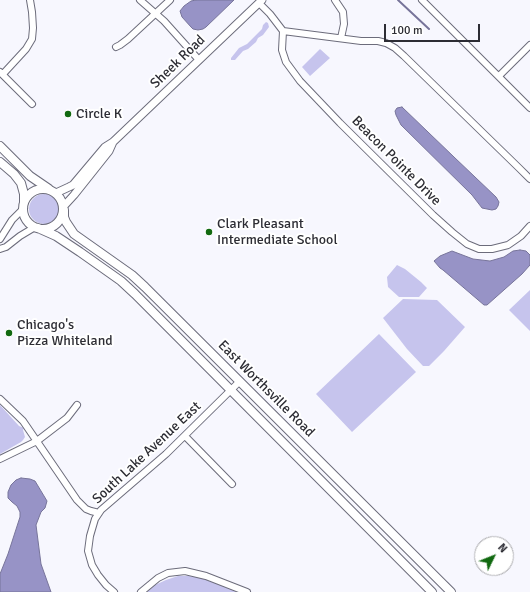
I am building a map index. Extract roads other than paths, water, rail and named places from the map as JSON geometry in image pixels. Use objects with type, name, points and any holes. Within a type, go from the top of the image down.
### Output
[{"type":"main road","points":[[0,146],[30,176],[54,192],[63,203],[62,215],[60,221],[56,225],[44,229],[28,222],[23,211],[25,200],[29,195],[39,189],[54,192]]},
{"type":"main road","points":[[0,162],[21,182],[24,194],[24,206]]},
{"type":"main road","name":"East Worthsville Road","points":[[63,208],[66,222],[74,234],[137,278],[451,592]]},
{"type":"main road","name":"East Worthsville Road","points":[[37,227],[59,238],[121,281],[136,294],[432,592]]},
{"type":"street","points":[[30,0],[33,28],[32,39],[26,49],[1,73],[32,104]]},
{"type":"street","points":[[140,0],[156,13],[199,60]]},
{"type":"street","points":[[116,47],[128,39],[170,0]]},
{"type":"street","points":[[335,0],[343,12],[344,24],[341,38]]},
{"type":"street","points":[[422,0],[530,108]]},
{"type":"street","points":[[260,1],[282,31],[361,41],[378,41],[395,48],[530,179]]},
{"type":"street","name":"Sheek Road","points":[[54,192],[73,185],[105,147],[113,142],[260,1]]},
{"type":"street","name":"Beacon Pointe Drive","points":[[282,31],[282,50],[286,62],[300,81],[340,123],[434,215],[467,244],[479,249],[492,249],[508,245],[521,236],[530,226]]},
{"type":"street","points":[[499,76],[530,45]]},
{"type":"street","name":"Sheek Road","points":[[63,208],[109,151],[113,142]]},
{"type":"street","points":[[0,239],[12,220],[24,206]]},
{"type":"street","points":[[0,249],[6,247],[20,236],[37,227]]},
{"type":"street","name":"South Lake Avenue East","points":[[114,592],[98,575],[92,565],[88,551],[90,536],[95,519],[101,510],[166,454],[240,382]]},
{"type":"street","points":[[0,399],[23,421],[77,500],[91,512],[99,513]]},
{"type":"street","points":[[0,458],[36,441],[67,418],[77,405]]},
{"type":"street","points":[[185,436],[232,484]]},
{"type":"street","points":[[141,592],[151,583],[163,576],[185,571],[206,576],[247,592]]},
{"type":"waterway","points":[[398,0],[429,29]]},
{"type":"place","name":"Circle K","points":[[68,114]]},
{"type":"place","name":"Clark Pleasant Intermediate School","points":[[209,232]]},
{"type":"place","name":"Chicago's Pizza Whiteland","points":[[9,333]]}]
